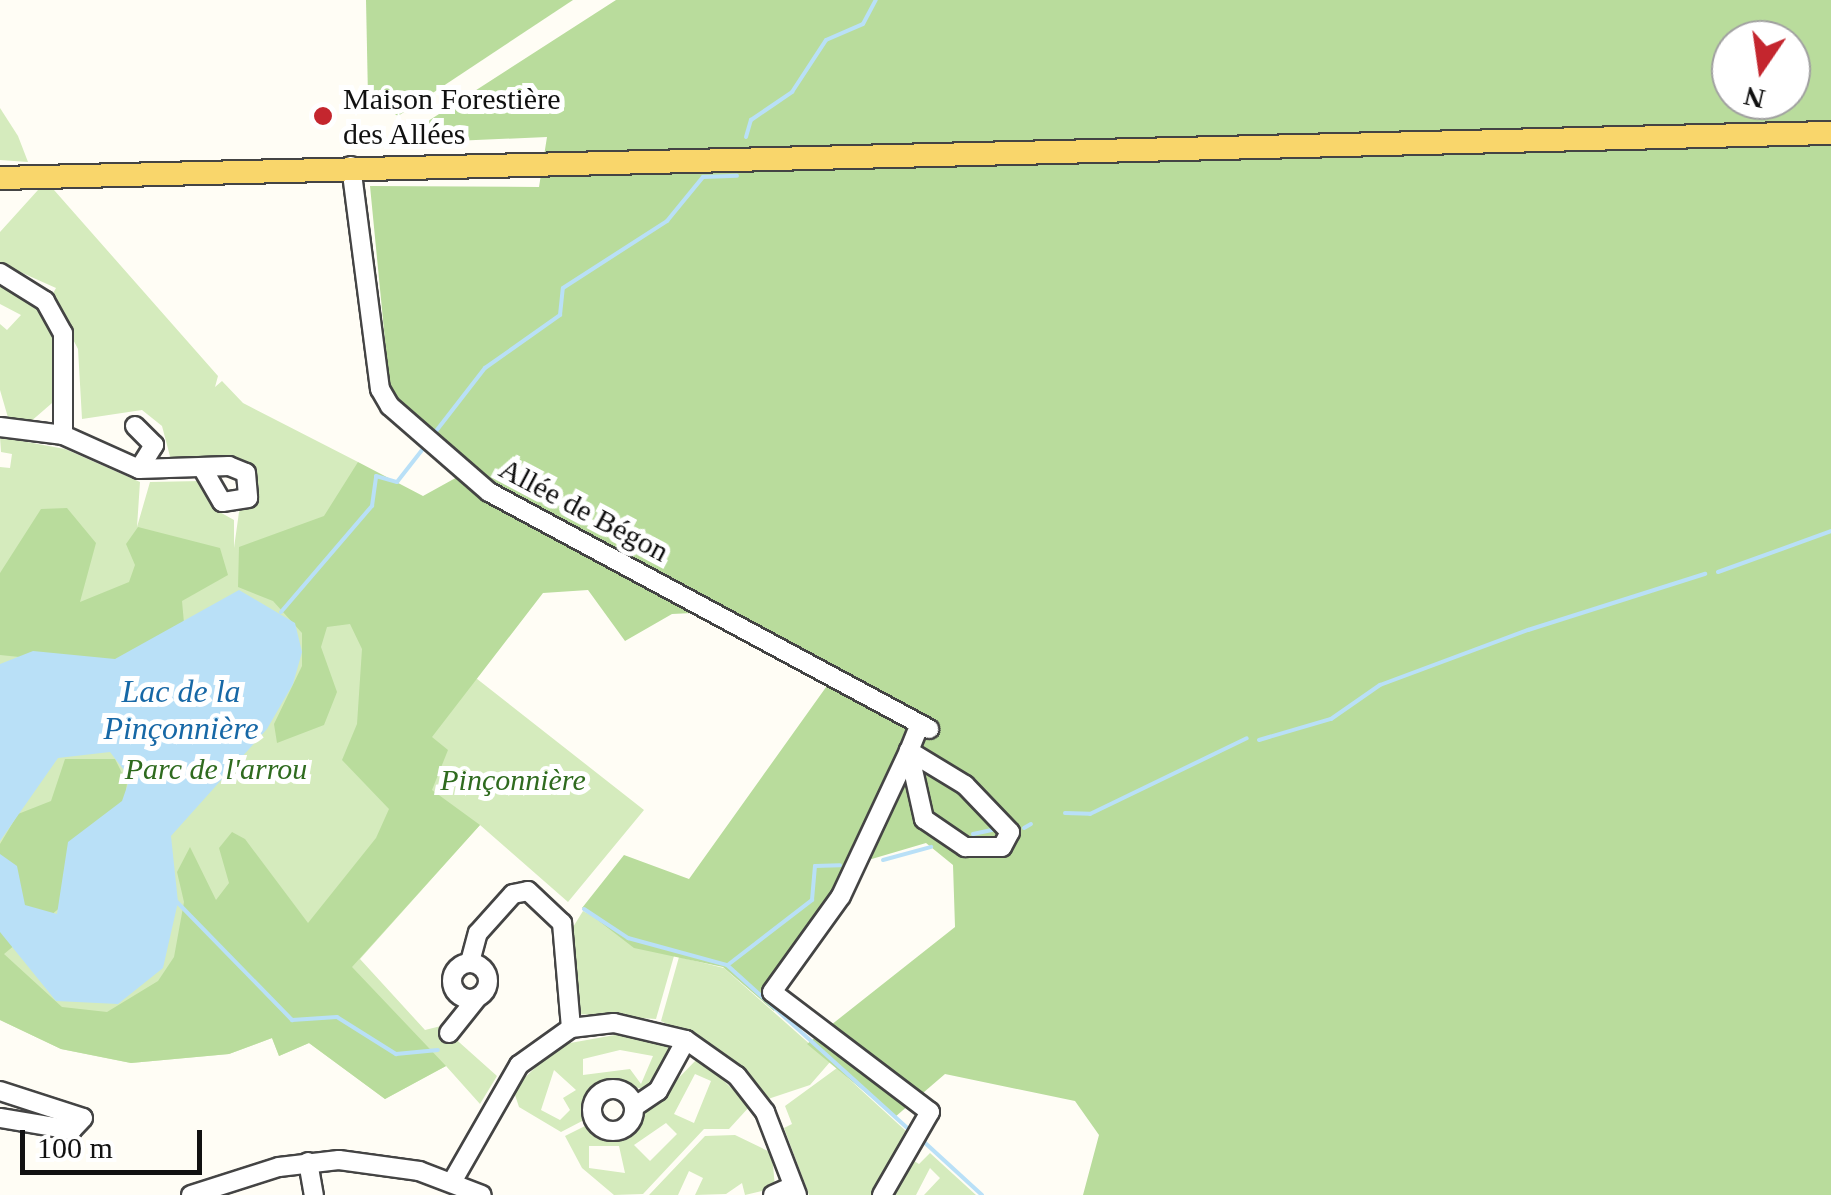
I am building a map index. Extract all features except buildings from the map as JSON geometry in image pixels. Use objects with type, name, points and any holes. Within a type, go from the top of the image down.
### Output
[{"type":"main road","points":[[3,179],[351,166],[1831,133]]},
{"type":"street","name":"Allée de Bégon","points":[[351,166],[380,389],[390,406],[489,492],[925,726],[909,751]]},
{"type":"street","points":[[0,274],[45,301],[63,333],[63,435]]},
{"type":"street","points":[[135,426],[154,445],[140,469]]},
{"type":"street","points":[[0,427],[63,435],[140,469],[202,468]]},
{"type":"street","points":[[909,751],[965,785],[1010,832],[1002,847],[964,847],[924,820],[909,751]]},
{"type":"street","points":[[882,1195],[930,1112],[772,992],[841,896],[909,751]]},
{"type":"street","points":[[449,1033],[489,978],[470,962],[478,933],[513,894],[528,891],[562,923],[571,1028]]},
{"type":"street","points":[[452,1182],[509,1077],[571,1028],[634,1025],[686,1040],[751,1092],[795,1190],[774,1195]]},
{"type":"street","points":[[634,1107],[658,1091],[686,1040]]},
{"type":"street","points":[[0,1091],[83,1118],[62,1130],[0,1118]]},
{"type":"street","points":[[308,1162],[314,1195]]},
{"type":"street","points":[[191,1195],[308,1162],[380,1163],[452,1182],[482,1195]]},
{"type":"green space","points":[[366,0],[573,0],[398,116],[368,97]]},
{"type":"green space","points":[[616,0],[1831,0],[1831,1195],[1083,1195],[1099,1135],[1075,1101],[945,1074],[895,1117],[807,1044],[955,927],[953,865],[926,843],[848,866],[794,953],[774,1011],[723,967],[634,948],[582,908],[624,855],[689,879],[834,676],[713,612],[672,614],[625,641],[588,590],[543,593],[432,737],[448,750],[432,790],[480,825],[352,967],[446,1066],[385,1099],[309,1043],[279,1056],[272,1038],[229,1054],[131,1063],[61,1049],[0,1020],[0,844],[18,814],[51,801],[65,759],[115,759],[127,783],[122,824],[68,901],[4,954],[62,1007],[107,1012],[158,981],[174,957],[184,902],[177,872],[190,847],[216,900],[229,883],[219,848],[232,832],[245,839],[308,923],[376,838],[389,809],[342,760],[357,724],[362,649],[350,624],[327,627],[321,647],[337,692],[324,725],[277,743],[274,724],[302,666],[302,633],[273,601],[238,587],[239,547],[324,516],[358,462],[423,496],[470,470],[390,392],[370,186],[539,187],[547,137],[408,143],[408,134]]},
{"type":"green space","points":[[0,108],[18,136],[28,162],[0,160]]},
{"type":"green space","name":"Parc de l'arrou","points":[[38,190],[54,190],[218,376],[215,387],[222,381],[243,403],[358,462],[365,591],[644,810],[568,902],[480,825],[360,959],[425,1030],[441,1026],[497,1076],[480,1104],[446,1066],[385,1099],[309,1043],[279,1056],[272,1038],[229,1054],[131,1063],[61,1049],[0,1020],[0,467],[10,468],[12,454],[1,452],[0,437],[65,449],[140,482],[137,527],[150,482],[201,481],[216,510],[234,520],[234,548],[239,512],[259,488],[254,472],[172,464],[162,426],[142,410],[82,419],[78,349],[51,297],[56,288],[0,263],[0,232]]},
{"type":"green space","points":[[0,284],[41,311],[55,339],[59,397],[29,423],[9,421],[0,390],[0,324],[7,330],[21,315],[0,304]]},
{"type":"green space","points":[[67,508],[96,543],[80,602],[129,582],[135,565],[126,544],[138,527],[220,548],[228,575],[182,601],[184,623],[154,647],[108,666],[0,655],[0,573],[41,509]]},
{"type":"green space","points":[[583,911],[674,956],[656,1019],[578,1014],[570,932]]},
{"type":"green space","points":[[679,957],[724,968],[830,1062],[810,1085],[768,1099],[726,1054],[661,1021]]},
{"type":"green space","points":[[626,1033],[666,1042],[671,1054],[646,1089],[603,1084],[587,1099],[586,1119],[561,1132],[519,1107],[513,1089],[559,1045]],"holes":[[[620,1050],[653,1056],[641,1084],[630,1069],[583,1075],[583,1059]],[[554,1070],[576,1090],[563,1098],[570,1110],[560,1120],[541,1110]]]},
{"type":"green space","points":[[699,1057],[750,1106],[729,1129],[704,1129],[643,1194],[614,1195],[582,1168],[565,1136],[589,1124],[624,1134]],"holes":[[[695,1074],[711,1081],[694,1123],[674,1114]],[[666,1123],[677,1134],[650,1161],[634,1145]],[[589,1146],[619,1146],[625,1173],[589,1168]]]},
{"type":"green space","points":[[837,1068],[907,1132],[873,1195],[809,1195],[784,1128],[792,1124],[785,1106]]},
{"type":"green space","points":[[735,1135],[772,1153],[775,1188],[745,1195],[742,1183],[726,1194],[695,1195],[703,1178],[689,1171],[678,1195],[649,1195],[705,1136]]},
{"type":"green space","points":[[930,1153],[976,1195],[924,1195],[940,1178],[930,1168],[916,1195],[893,1195],[911,1159],[919,1164]]},
{"type":"water","name":"Lac de la Pinçonnière","points":[[239,590],[295,623],[302,652],[293,684],[267,729],[171,836],[178,902],[163,968],[118,1004],[56,1001],[0,932],[0,854],[17,866],[25,905],[57,914],[68,842],[122,801],[130,778],[110,752],[58,758],[0,841],[0,664],[33,651],[115,659]]},
{"type":"waterway","points":[[746,137],[751,120],[792,92],[826,40],[863,24],[876,0]]},
{"type":"waterway","points":[[433,435],[485,368],[560,315],[563,288],[667,221],[703,177],[737,176]]},
{"type":"waterway","points":[[281,612],[372,506],[376,476],[397,482],[422,450]]},
{"type":"waterway","points":[[1718,572],[1831,531]]},
{"type":"waterway","points":[[1259,740],[1331,719],[1380,685],[1528,630],[1705,574]]},
{"type":"waterway","points":[[1065,813],[1090,814],[1247,738]]},
{"type":"waterway","points":[[1024,828],[1031,824]]},
{"type":"waterway","points":[[973,834],[996,829]]},
{"type":"waterway","points":[[883,860],[931,847]]},
{"type":"waterway","points":[[729,964],[812,900],[815,866],[840,865]]},
{"type":"waterway","points":[[175,900],[292,1020],[337,1017],[396,1054],[438,1050]]},
{"type":"waterway","points":[[584,909],[628,938],[727,965],[912,1132]]},
{"type":"waterway","points":[[923,1141],[982,1195]]},
{"type":"place","name":"Maison Forestière des Allées","points":[[323,116]]},
{"type":"park label","name":"Pinçonnière","points":[[513,780]]}]
